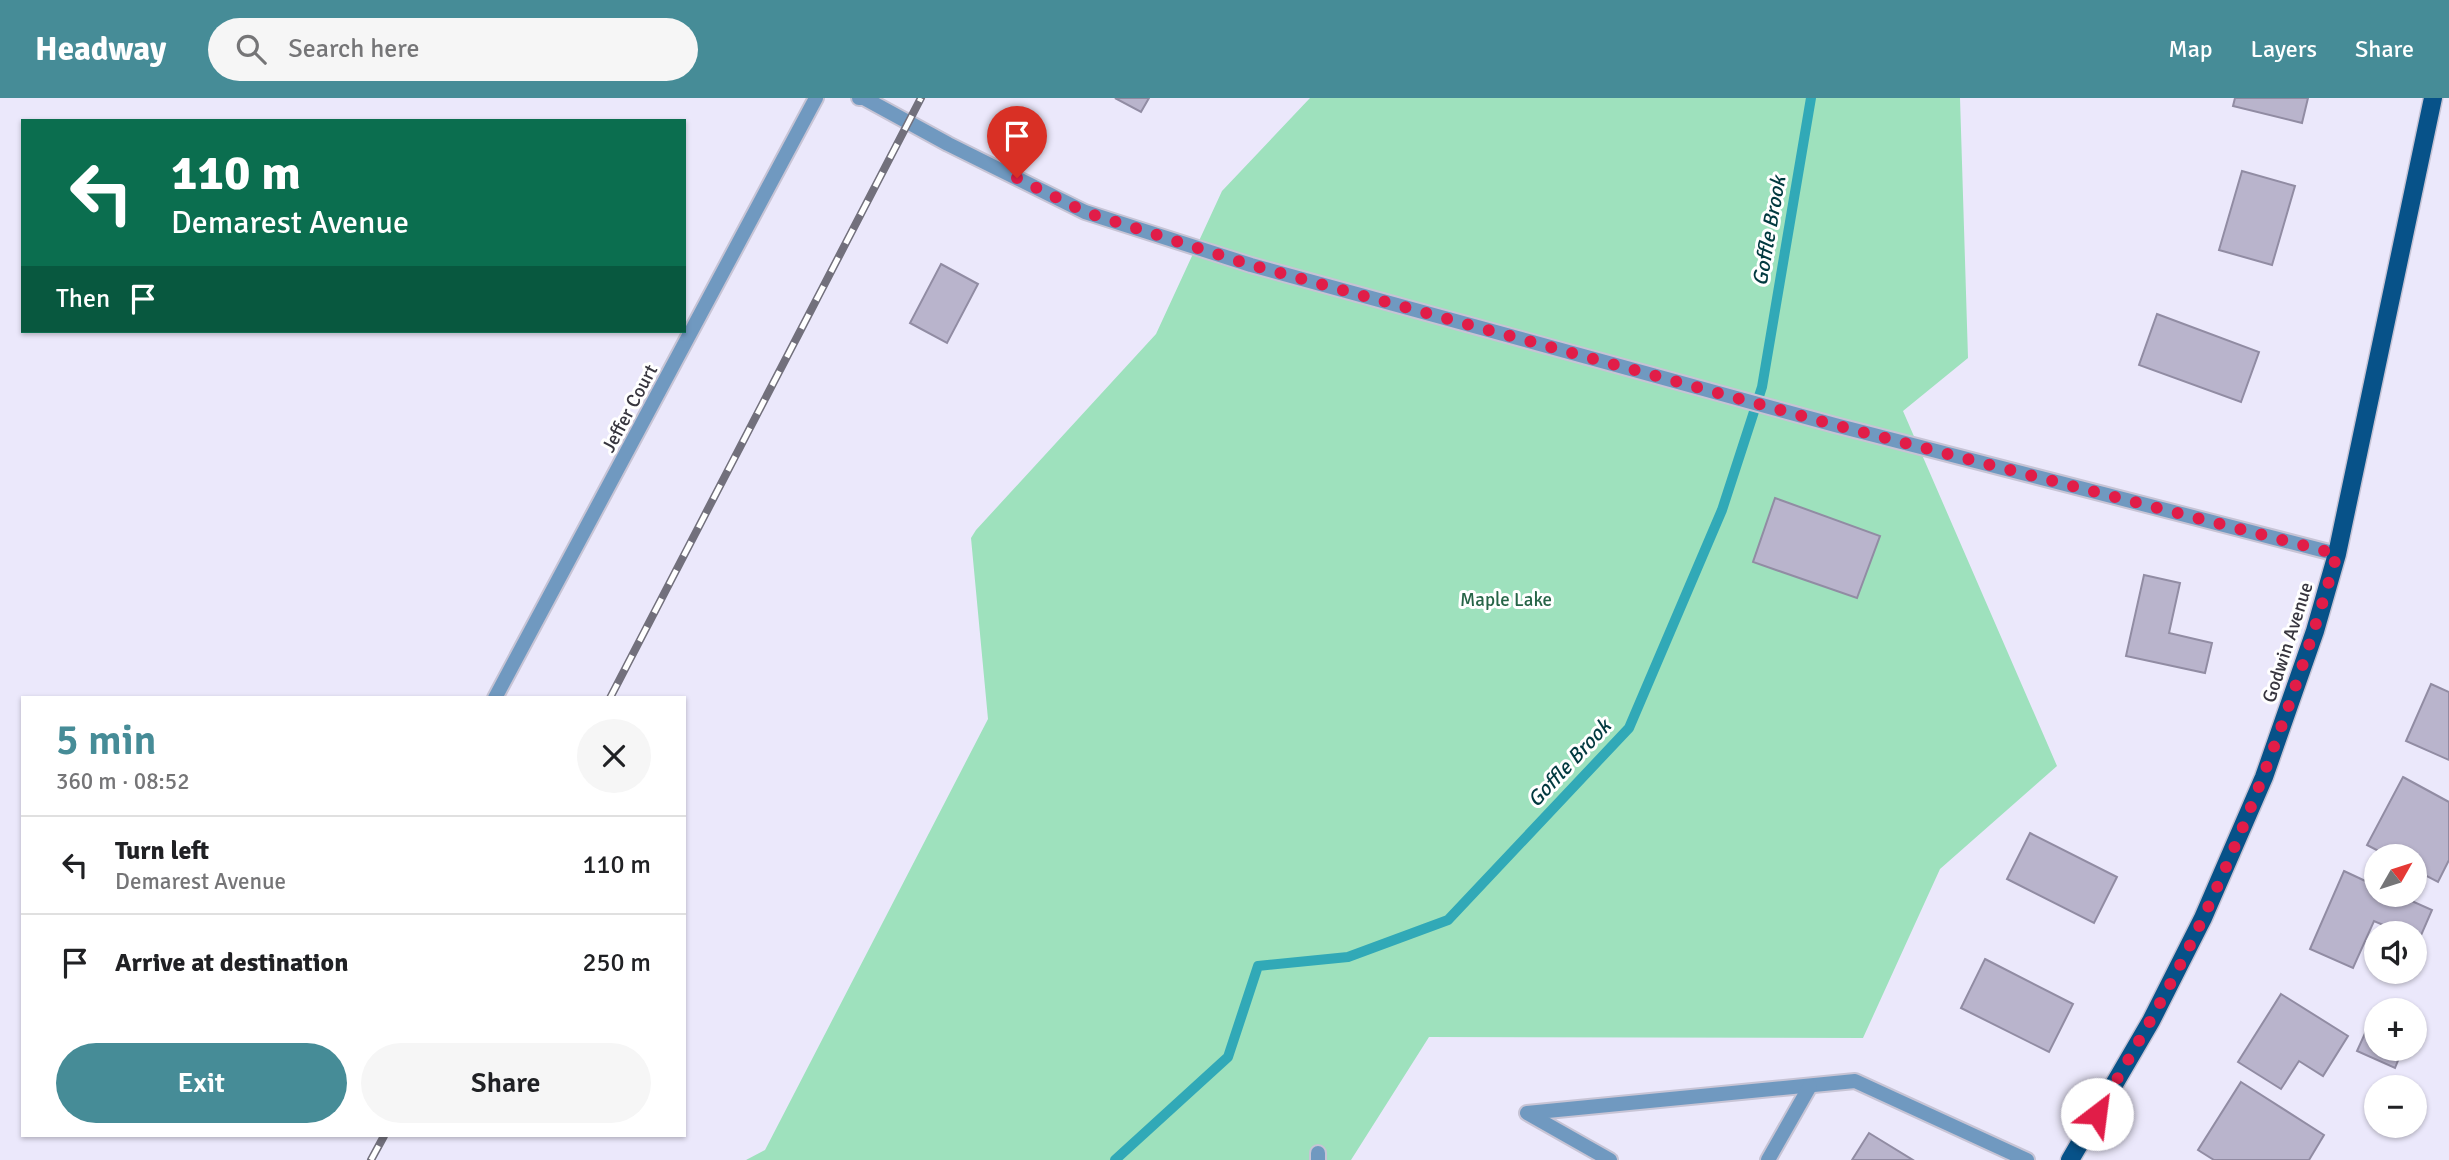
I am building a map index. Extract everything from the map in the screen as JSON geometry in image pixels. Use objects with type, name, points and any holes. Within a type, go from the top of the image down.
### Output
[{"type":"main road","name":"Godwin Avenue","points":[[2070,1160],[2151,1021],[2203,918],[2264,777],[2315,631],[2337,554],[2433,98]]},
{"type":"street","name":"Jeffer Court","points":[[496,696],[816,98]]},
{"type":"street","points":[[859,98],[864,98],[948,144],[1085,212],[1251,265],[1822,421],[2337,554]]},
{"type":"street","points":[[1610,1160],[1527,1113],[1855,1081],[2027,1160]]},
{"type":"street","points":[[1768,1160],[1810,1086]]},
{"type":"green space","name":"Maple Lake","points":[[1310,98],[1960,98],[1968,358],[1903,411],[2057,766],[1940,869],[1863,1038],[1429,1037],[1351,1160],[746,1160],[765,1150],[988,719],[971,538],[1156,334],[1222,191]]},
{"type":"building","points":[[1115,98],[1149,98],[1141,112]]},
{"type":"building","points":[[2235,98],[2308,98],[2302,123],[2233,106]]},
{"type":"building","points":[[2242,171],[2295,186],[2272,265],[2219,250]]},
{"type":"building","points":[[941,264],[978,284],[947,343],[910,323]]},
{"type":"building","points":[[2157,314],[2259,352],[2241,402],[2139,365]]},
{"type":"building","points":[[1775,498],[1880,536],[1857,598],[1753,562]]},
{"type":"building","points":[[2144,575],[2180,583],[2169,633],[2212,643],[2205,673],[2126,656]]},
{"type":"building","points":[[2431,684],[2449,692],[2449,760],[2406,741]]},
{"type":"building","points":[[2403,777],[2449,802],[2449,860],[2438,882],[2427,876],[2427,844],[2368,844]]},
{"type":"building","points":[[2030,833],[2117,877],[2094,923],[2007,879]]},
{"type":"building","points":[[2344,871],[2364,880],[2364,907],[2425,907],[2432,910],[2427,922],[2364,921],[2364,943],[2353,968],[2310,949]]},
{"type":"building","points":[[1985,959],[2073,1004],[2049,1052],[1961,1008]]},
{"type":"building","points":[[2281,994],[2348,1036],[2323,1076],[2299,1061],[2281,1089],[2238,1062]]},
{"type":"building","points":[[2364,1036],[2364,1054],[2357,1051]]},
{"type":"building","points":[[2379,1061],[2398,1061],[2395,1068]]},
{"type":"building","points":[[2241,1082],[2324,1135],[2309,1160],[2214,1160],[2198,1150]]},
{"type":"building","points":[[1869,1133],[1913,1160],[1852,1160]]},
{"type":"waterway","name":"Goffle Brook","points":[[1115,1160],[1228,1057],[1258,966],[1348,957],[1448,920],[1629,728],[1722,510],[1762,387],[1811,98]]},
{"type":"railway","points":[[611,696],[921,98]]},
{"type":"railway","points":[[371,1160],[383,1137]]},
{"type":"route","points":[[1017,178],[1085,212],[1251,265],[1835,425],[2337,554],[2315,631],[2264,777],[2244,824],[2203,918],[2162,1000],[2097,1114]]}]
